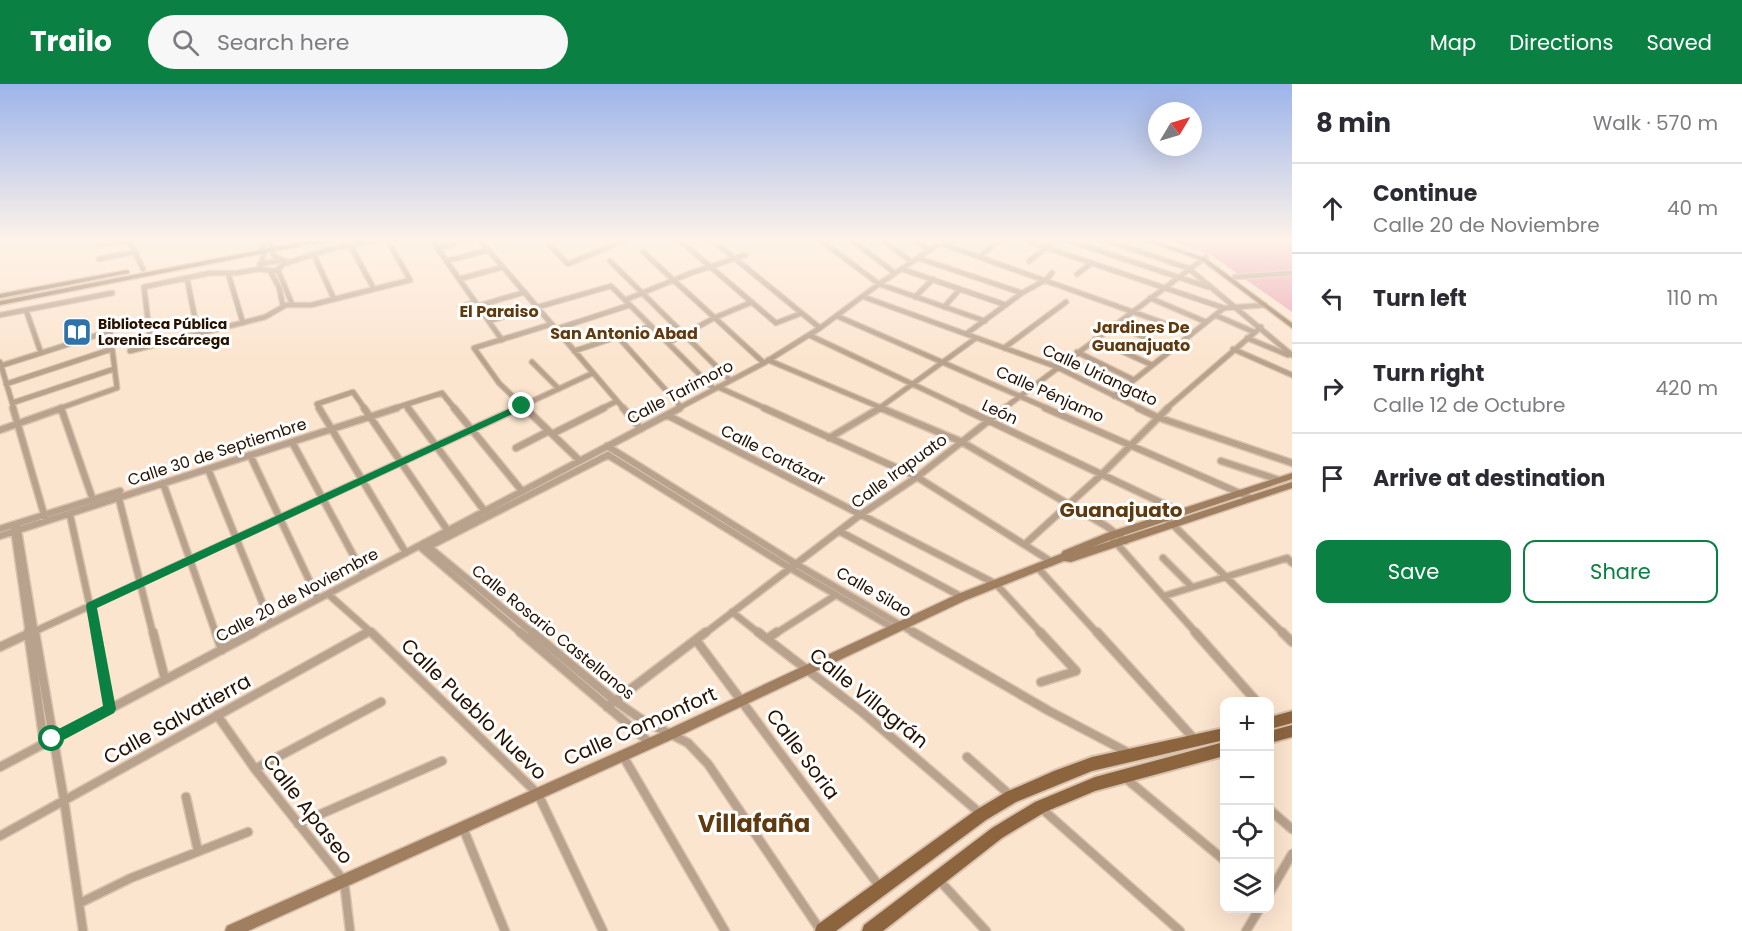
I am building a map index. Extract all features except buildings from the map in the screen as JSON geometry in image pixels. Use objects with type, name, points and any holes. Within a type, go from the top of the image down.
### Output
[{"type":"main road","points":[[1274,720],[1292,717]]},
{"type":"main road","points":[[822,931],[981,815],[1011,797],[1054,777],[1131,754],[1220,735]]},
{"type":"main road","points":[[1274,737],[1289,736]]},
{"type":"main road","points":[[870,931],[997,833],[1040,807],[1095,784],[1220,750]]},
{"type":"street","points":[[0,296],[89,279]]},
{"type":"street","points":[[0,303],[119,279]]},
{"type":"street","points":[[151,346],[144,287],[184,279]]},
{"type":"street","points":[[187,279],[198,334]]},
{"type":"street","points":[[230,279],[243,323]]},
{"type":"street","points":[[274,279],[279,287],[283,306]]},
{"type":"street","points":[[282,279],[292,304]]},
{"type":"street","points":[[325,279],[334,299]]},
{"type":"street","points":[[368,279],[374,289]]},
{"type":"street","points":[[130,351],[265,317],[283,306],[311,305],[409,279]]},
{"type":"street","points":[[459,279],[502,340]]},
{"type":"street","points":[[513,279],[641,429]]},
{"type":"street","points":[[628,279],[730,381]]},
{"type":"street","points":[[625,300],[673,279],[714,318],[766,361],[962,442],[1069,504],[1117,539],[1253,697]]},
{"type":"street","points":[[724,279],[776,322],[802,313]]},
{"type":"street","points":[[760,279],[820,328]]},
{"type":"street","points":[[872,279],[879,284],[985,321]]},
{"type":"street","name":"Calle Tarimoro","points":[[607,446],[766,361],[820,328],[887,279]]},
{"type":"street","points":[[915,297],[933,279],[1006,305]]},
{"type":"street","points":[[979,279],[1022,293]]},
{"type":"street","points":[[1041,279],[1192,333]]},
{"type":"street","points":[[1139,279],[1224,308],[1265,305]]},
{"type":"street","name":"Calle Irapuato","points":[[607,707],[860,515],[917,477],[1020,395],[1176,279]]},
{"type":"street","points":[[1183,279],[1215,289]]},
{"type":"street","points":[[1202,279],[1261,327],[1292,356]]},
{"type":"street","points":[[1231,279],[1292,326]]},
{"type":"street","points":[[1237,279],[1290,318]]},
{"type":"street","points":[[966,334],[1022,293],[1045,280]]},
{"type":"street","points":[[489,321],[611,286],[716,388],[917,477],[1025,544],[1058,559]]},
{"type":"street","points":[[944,307],[960,289]]},
{"type":"street","points":[[460,307],[525,292]]},
{"type":"street","points":[[0,315],[112,293]]},
{"type":"street","name":"Calle Uriangato","points":[[864,297],[1057,367],[1157,417],[1292,463]]},
{"type":"street","points":[[1150,298],[1206,322]]},
{"type":"street","points":[[668,343],[714,318],[752,302]]},
{"type":"street","points":[[1004,348],[1066,302]]},
{"type":"street","points":[[580,461],[494,377],[474,348],[630,305]]},
{"type":"street","points":[[1113,396],[1224,308]]},
{"type":"street","points":[[26,310],[41,353]]},
{"type":"street","points":[[1215,315],[1254,332]]},
{"type":"street","name":"Calle Pénjamo","points":[[837,316],[1251,498]]},
{"type":"street","points":[[1115,324],[1171,350]]},
{"type":"street","points":[[574,351],[651,326]]},
{"type":"street","points":[[1025,544],[1101,475],[1157,417],[1261,327]]},
{"type":"street","points":[[0,430],[18,423],[117,388],[110,331],[0,365],[18,423],[45,518]]},
{"type":"street","name":"León","points":[[809,335],[1181,512]]},
{"type":"street","points":[[618,337],[681,407]]},
{"type":"street","points":[[829,438],[880,408],[976,338]]},
{"type":"street","points":[[1247,338],[1292,356]]},
{"type":"street","points":[[1095,339],[1152,365]]},
{"type":"street","points":[[6,384],[112,349]]},
{"type":"street","points":[[1233,349],[1292,375]]},
{"type":"street","points":[[1077,352],[1134,380]]},
{"type":"street","points":[[532,362],[559,388]]},
{"type":"street","points":[[12,403],[114,369]]},
{"type":"street","points":[[0,647],[593,373]]},
{"type":"street","points":[[406,553],[317,404],[353,392],[448,531]]},
{"type":"street","name":"Calle 30 de Septiembre","points":[[0,536],[93,500],[163,483],[442,393],[471,429]]},
{"type":"street","points":[[516,448],[617,401]]},
{"type":"street","points":[[406,405],[486,514]]},
{"type":"street","points":[[61,408],[93,500]]},
{"type":"street","name":"Calle Cortázar","points":[[667,415],[996,584]]},
{"type":"street","points":[[471,429],[522,491]]},
{"type":"street","points":[[292,441],[364,575]]},
{"type":"street","points":[[424,547],[608,455],[610,450],[607,446]]},
{"type":"street","name":"Calle 20 de Noviembre","points":[[0,767],[406,553],[424,547],[448,531],[486,514],[522,491],[607,446]]},
{"type":"street","name":"Calle Silao","points":[[607,446],[836,595],[899,627]]},
{"type":"street","points":[[250,455],[318,599]]},
{"type":"street","name":"Calle Silao","points":[[608,455],[899,627],[1131,754]]},
{"type":"street","points":[[1221,461],[1279,480]]},
{"type":"street","points":[[208,469],[271,624]]},
{"type":"street","name":"Calle Comonfort","points":[[232,931],[650,744],[962,597],[1058,559],[1071,558],[1165,517],[1292,476]]},
{"type":"street","points":[[163,483],[222,650]]},
{"type":"street","name":"Calle Comonfort","points":[[1117,539],[1173,525],[1292,485]]},
{"type":"street","points":[[119,495],[165,680]]},
{"type":"street","name":"Calle 30 de Septiembre","points":[[45,518],[70,515],[119,495]]},
{"type":"street","points":[[70,515],[91,606],[110,709]]},
{"type":"street","points":[[1165,517],[1292,642]]},
{"type":"street","points":[[16,528],[48,741],[64,800],[83,931]]},
{"type":"street","name":"Calle 30 de Septiembre","points":[[0,530],[16,528]]},
{"type":"street","points":[[839,531],[962,597]]},
{"type":"street","name":"Calle Rosario Castellanos","points":[[424,547],[615,701],[641,719],[688,743],[702,756],[822,931]]},
{"type":"street","name":"Calle Rosario Castellanos","points":[[424,547],[650,744]]},
{"type":"street","points":[[1163,558],[1192,587]]},
{"type":"street","points":[[1164,596],[1226,576],[1289,560]]},
{"type":"street","points":[[1037,567],[1196,741]]},
{"type":"street","points":[[996,584],[1076,671],[1041,682]]},
{"type":"street","name":"Calle Pueblo Nuevo","points":[[328,594],[370,631],[538,794],[603,931]]},
{"type":"street","points":[[768,638],[836,595]]},
{"type":"street","name":"Calle Villagrán","points":[[732,612],[887,733],[981,815]]},
{"type":"street","name":"Calle Salvatierra","points":[[0,836],[370,631]]},
{"type":"street","name":"Calle Soria","points":[[696,640],[881,889]]},
{"type":"street","points":[[255,769],[381,702]]},
{"type":"street","name":"Calle Apaseo","points":[[218,716],[255,769],[344,881],[350,931]]},
{"type":"street","points":[[623,756],[725,931]]},
{"type":"street","points":[[967,757],[1011,797]]},
{"type":"street","points":[[298,824],[442,760]]},
{"type":"street","points":[[1124,776],[1223,859]]},
{"type":"street","points":[[186,798],[198,851]]},
{"type":"street","points":[[1040,807],[1180,931]]},
{"type":"street","points":[[1274,814],[1292,829]]},
{"type":"street","points":[[463,828],[506,931]]},
{"type":"street","points":[[80,903],[131,878],[248,832]]},
{"type":"street","points":[[1274,884],[1292,854]]},
{"type":"street","points":[[938,879],[986,931]]},
{"type":"street","points":[[1246,931],[1257,913]]},
{"type":"shaded area","points":[[1244,279],[1292,279],[1292,312]]},
{"type":"place","name":"Biblioteca Pública Lorenia Escárcega","points":[[77,332]]},
{"type":"district","name":"El Paraiso","points":[[499,311]]},
{"type":"district","name":"San Antonio Abad","points":[[624,333]]},
{"type":"district","name":"Jardines De Guanajuato","points":[[1141,336]]},
{"type":"district","name":"Guanajuato","points":[[1121,510]]},
{"type":"district","name":"Villafaña","points":[[754,823]]},
{"type":"route","points":[[52,739],[110,709],[91,606],[522,406]]}]
